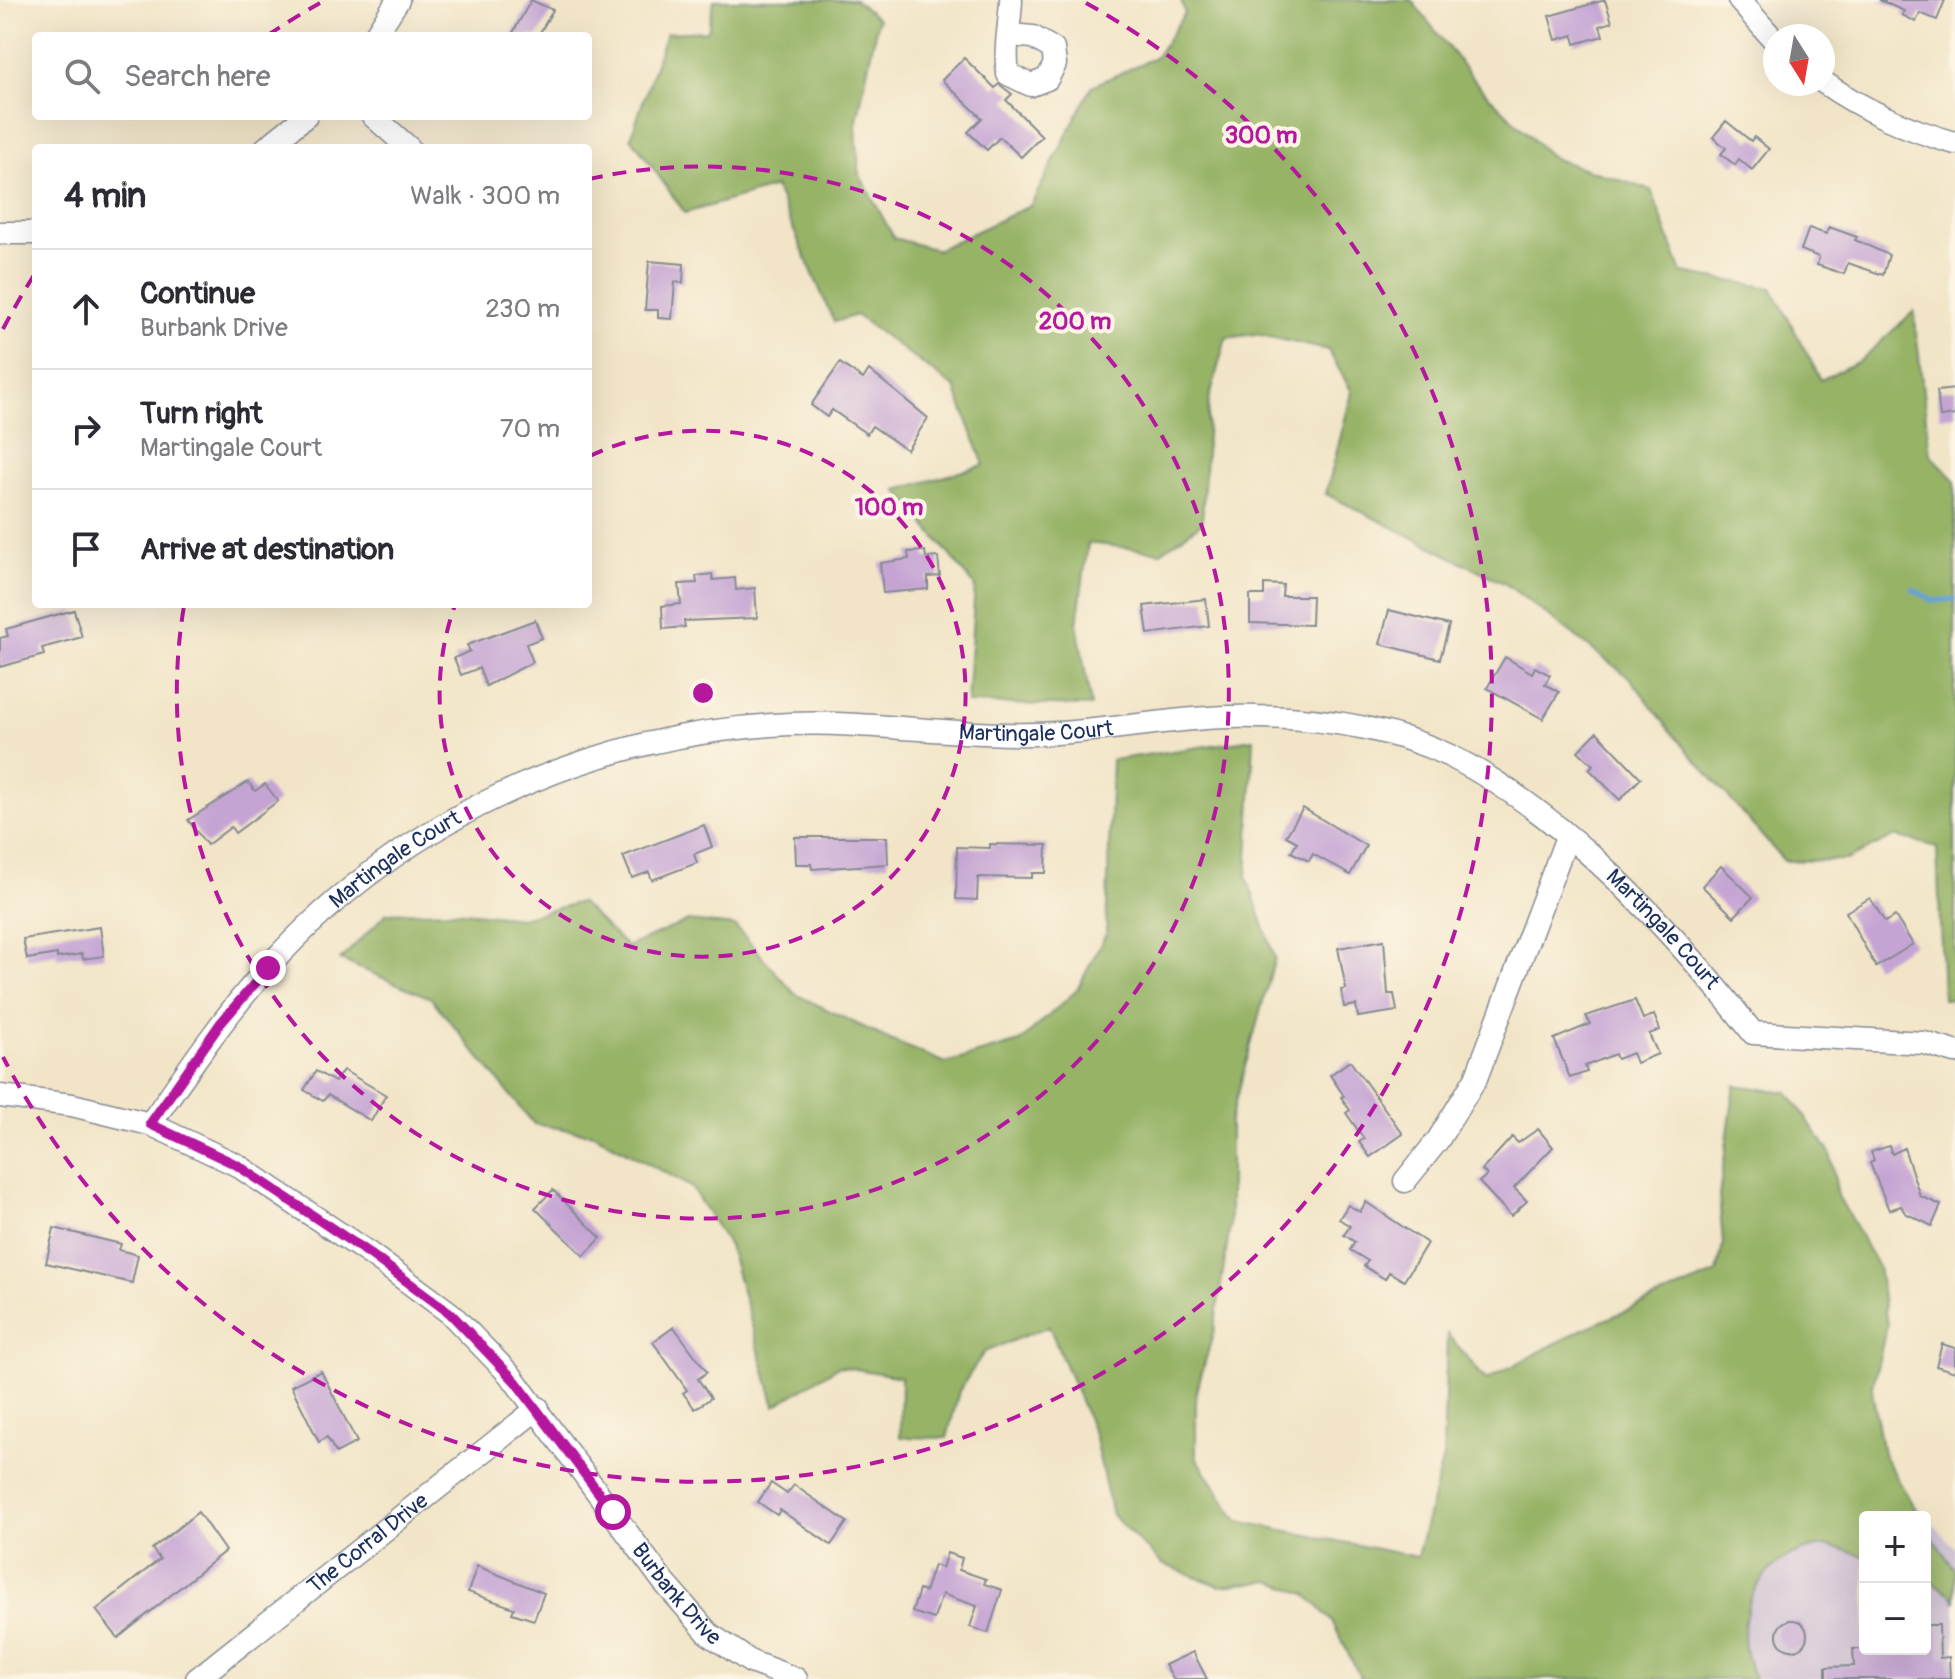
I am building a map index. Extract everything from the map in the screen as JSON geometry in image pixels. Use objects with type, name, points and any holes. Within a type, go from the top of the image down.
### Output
[{"type":"street","points":[[378,32],[398,0]]},
{"type":"street","points":[[1010,35],[1011,0]]},
{"type":"street","points":[[1739,0],[1763,27]]},
{"type":"street","points":[[1835,90],[1903,128],[1955,143]]},
{"type":"street","points":[[271,144],[301,120]]},
{"type":"street","points":[[378,120],[404,144]]},
{"type":"street","points":[[0,233],[32,233]]},
{"type":"street","name":"Martingale Court","points":[[150,1124],[259,977],[320,916],[385,862],[445,823],[512,787],[573,763],[664,738],[727,728],[796,724],[1033,734],[1251,716],[1306,719],[1374,731],[1446,754],[1507,788],[1567,837],[1646,909],[1711,978],[1753,1033],[1924,1043],[1955,1052]]},
{"type":"street","points":[[1405,1181],[1438,1140],[1476,1078],[1567,837]]},
{"type":"street","name":"Burbank Drive","points":[[0,1096],[72,1105],[150,1124],[237,1165],[370,1254],[450,1313],[538,1408],[663,1581],[709,1634],[751,1662],[796,1679]]},
{"type":"street","name":"The Corral Drive","points":[[197,1679],[538,1408]]},
{"type":"shaded area","points":[[1844,1428],[1921,1511],[1859,1511],[1859,1655],[1931,1655],[1931,1522],[1955,1548],[1955,1679],[1720,1679],[1650,1526]]},
{"type":"green space","points":[[714,0],[855,0],[878,19],[856,125],[859,174],[894,238],[937,250],[1031,205],[1092,86],[1156,57],[1185,13],[1181,0],[1411,0],[1479,86],[1552,158],[1651,190],[1682,273],[1772,288],[1821,380],[1861,360],[1914,311],[1930,454],[1955,480],[1955,1000],[1943,999],[1937,847],[1896,836],[1846,860],[1784,861],[1674,735],[1630,678],[1506,584],[1326,494],[1352,392],[1328,350],[1256,334],[1226,338],[1209,400],[1202,523],[1161,552],[1088,543],[1077,624],[1091,706],[967,703],[975,586],[897,490],[984,465],[955,388],[856,315],[834,322],[775,187],[685,213],[631,137],[666,33],[708,31]]},
{"type":"green space","points":[[1254,739],[1247,878],[1275,958],[1230,1121],[1230,1226],[1214,1330],[1196,1393],[1196,1457],[1238,1521],[1417,1557],[1443,1458],[1447,1334],[1486,1380],[1583,1329],[1717,1273],[1723,1244],[1719,1196],[1735,1085],[1788,1092],[1830,1153],[1838,1196],[1878,1267],[1887,1324],[1872,1390],[1883,1454],[1916,1511],[1859,1511],[1859,1554],[1822,1546],[1798,1552],[1764,1577],[1753,1594],[1746,1614],[1744,1635],[1754,1679],[1361,1679],[1332,1621],[1306,1594],[1271,1581],[1220,1586],[1162,1564],[1112,1515],[1094,1434],[1049,1326],[984,1352],[959,1391],[947,1438],[900,1437],[901,1377],[839,1366],[775,1406],[729,1246],[691,1187],[594,1134],[534,1124],[431,998],[340,960],[387,913],[455,911],[521,918],[580,902],[627,947],[688,921],[735,926],[795,994],[946,1063],[1020,1042],[1077,990],[1106,934],[1112,760]]},
{"type":"green space","points":[[1931,1535],[1955,1570],[1955,1602],[1953,1596],[1931,1581]]},
{"type":"building","points":[[531,0],[553,10],[540,32],[513,32]]},
{"type":"building","points":[[1605,0],[1612,22],[1600,26],[1603,36],[1575,44],[1573,35],[1556,40],[1549,16]]},
{"type":"building","points":[[1879,0],[1945,0],[1937,20],[1920,13],[1916,22],[1902,15],[1904,11]]},
{"type":"building","points":[[964,58],[995,88],[999,84],[1012,94],[1006,100],[1042,136],[1021,157],[1000,137],[987,150],[968,132],[982,118],[942,80]]},
{"type":"building","points":[[1726,121],[1751,141],[1754,137],[1769,149],[1752,170],[1739,159],[1735,165],[1721,154],[1726,148],[1713,137]]},
{"type":"building","points":[[1829,227],[1857,237],[1855,240],[1889,255],[1883,275],[1848,263],[1844,274],[1817,265],[1819,257],[1801,250],[1809,228],[1826,234]]},
{"type":"building","points":[[649,261],[684,264],[683,283],[675,282],[672,319],[658,318],[658,310],[645,310]]},
{"type":"building","points":[[840,363],[863,379],[869,370],[928,418],[907,450],[872,426],[867,434],[832,410],[827,417],[811,405]]},
{"type":"building","points":[[1955,389],[1955,415],[1940,417],[1937,391]]},
{"type":"building","points":[[925,551],[926,558],[938,557],[940,576],[928,577],[928,589],[883,593],[880,563],[909,559],[908,552]]},
{"type":"building","points":[[712,574],[713,580],[735,578],[736,590],[755,588],[757,618],[684,621],[685,627],[663,629],[662,606],[681,604],[679,584],[697,583],[696,576]]},
{"type":"building","points":[[1264,584],[1283,585],[1282,596],[1312,596],[1311,625],[1250,623],[1250,595],[1264,595]]},
{"type":"building","points":[[1206,599],[1209,626],[1148,634],[1144,606]]},
{"type":"building","points":[[74,610],[82,637],[42,648],[44,655],[0,667],[0,638],[8,636],[6,629]]},
{"type":"building","points":[[1389,610],[1449,625],[1440,659],[1380,644]]},
{"type":"building","points":[[535,620],[542,638],[526,644],[533,662],[486,686],[479,668],[461,675],[454,658],[470,651],[467,645]]},
{"type":"building","points":[[1505,657],[1532,673],[1535,667],[1550,675],[1545,684],[1559,692],[1543,719],[1487,688]]},
{"type":"building","points":[[1597,732],[1641,778],[1620,800],[1589,769],[1593,765],[1578,751]]},
{"type":"building","points":[[248,782],[255,791],[265,784],[278,801],[235,833],[231,827],[207,845],[188,820]]},
{"type":"building","points":[[1303,808],[1366,846],[1350,875],[1313,854],[1309,861],[1291,852],[1297,842],[1286,836]]},
{"type":"building","points":[[704,825],[712,847],[694,854],[697,863],[652,880],[649,872],[632,878],[623,856]]},
{"type":"building","points":[[795,837],[887,837],[888,864],[812,869],[811,864],[796,864]]},
{"type":"building","points":[[990,844],[1047,845],[1046,873],[1032,873],[1032,878],[978,877],[977,900],[956,899],[957,847],[990,848]]},
{"type":"building","points":[[1721,866],[1753,897],[1734,917],[1702,886]]},
{"type":"building","points":[[1870,898],[1885,922],[1895,916],[1913,944],[1876,967],[1846,912]]},
{"type":"building","points":[[100,927],[104,956],[83,959],[82,954],[57,958],[57,954],[27,959],[23,939]]},
{"type":"building","points":[[1384,940],[1388,994],[1394,994],[1397,1011],[1358,1017],[1356,1005],[1344,1007],[1341,990],[1346,989],[1338,948]]},
{"type":"building","points":[[1635,1000],[1643,1019],[1654,1015],[1660,1030],[1649,1034],[1658,1054],[1636,1063],[1632,1053],[1617,1059],[1615,1054],[1585,1066],[1587,1072],[1570,1078],[1554,1039],[1590,1024],[1586,1016]]},
{"type":"building","points":[[1350,1061],[1403,1134],[1370,1157],[1359,1142],[1364,1139],[1346,1113],[1350,1110],[1341,1097],[1344,1096],[1330,1075]]},
{"type":"building","points":[[343,1070],[386,1095],[371,1121],[328,1095],[323,1101],[304,1090],[316,1071],[335,1082]]},
{"type":"building","points":[[1538,1129],[1553,1147],[1514,1188],[1527,1201],[1511,1216],[1479,1182],[1487,1175],[1482,1170],[1512,1137],[1518,1143]]},
{"type":"building","points":[[1889,1146],[1892,1154],[1904,1148],[1920,1196],[1941,1205],[1932,1226],[1905,1213],[1901,1206],[1889,1210],[1870,1163],[1874,1160],[1871,1152]]},
{"type":"building","points":[[553,1190],[601,1238],[584,1256],[535,1208]]},
{"type":"building","points":[[1366,1202],[1427,1243],[1404,1281],[1389,1272],[1385,1279],[1364,1266],[1368,1261],[1350,1250],[1355,1242],[1344,1235],[1350,1226],[1339,1219],[1348,1205],[1360,1212]]},
{"type":"building","points":[[54,1228],[121,1244],[119,1250],[138,1255],[132,1283],[46,1263]]},
{"type":"building","points":[[674,1327],[707,1372],[698,1379],[711,1398],[695,1409],[683,1393],[687,1390],[653,1342]]},
{"type":"building","points":[[1942,1344],[1955,1348],[1955,1372],[1936,1366]]},
{"type":"building","points":[[321,1371],[357,1442],[336,1453],[327,1437],[319,1442],[291,1386]]},
{"type":"building","points":[[771,1483],[787,1494],[794,1485],[847,1522],[831,1545],[780,1510],[777,1515],[758,1502]]},
{"type":"building","points":[[198,1512],[225,1551],[118,1638],[96,1610],[160,1559],[152,1549]]},
{"type":"building","points":[[947,1553],[962,1558],[959,1570],[986,1579],[984,1584],[1002,1590],[988,1633],[970,1627],[977,1606],[942,1594],[934,1619],[912,1612],[919,1590],[925,1592],[934,1565],[942,1568]]},
{"type":"building","points":[[477,1566],[544,1593],[534,1620],[512,1613],[514,1608],[468,1592]]},
{"type":"building","points":[[1792,1620],[1803,1624],[1807,1635],[1803,1646],[1792,1650],[1781,1646],[1777,1635],[1781,1624]]},
{"type":"building","points":[[1931,1625],[1939,1625],[1940,1658],[1949,1657],[1950,1679],[1826,1679],[1826,1667],[1854,1666],[1853,1649],[1859,1649],[1859,1655],[1931,1655]]},
{"type":"building","points":[[1193,1652],[1207,1679],[1173,1679],[1165,1665]]},
{"type":"waterway","points":[[1913,589],[1933,601],[1955,599]]},
{"type":"route","points":[[268,968],[220,1024],[150,1124],[237,1165],[370,1254],[450,1313],[538,1408],[613,1512]]}]
